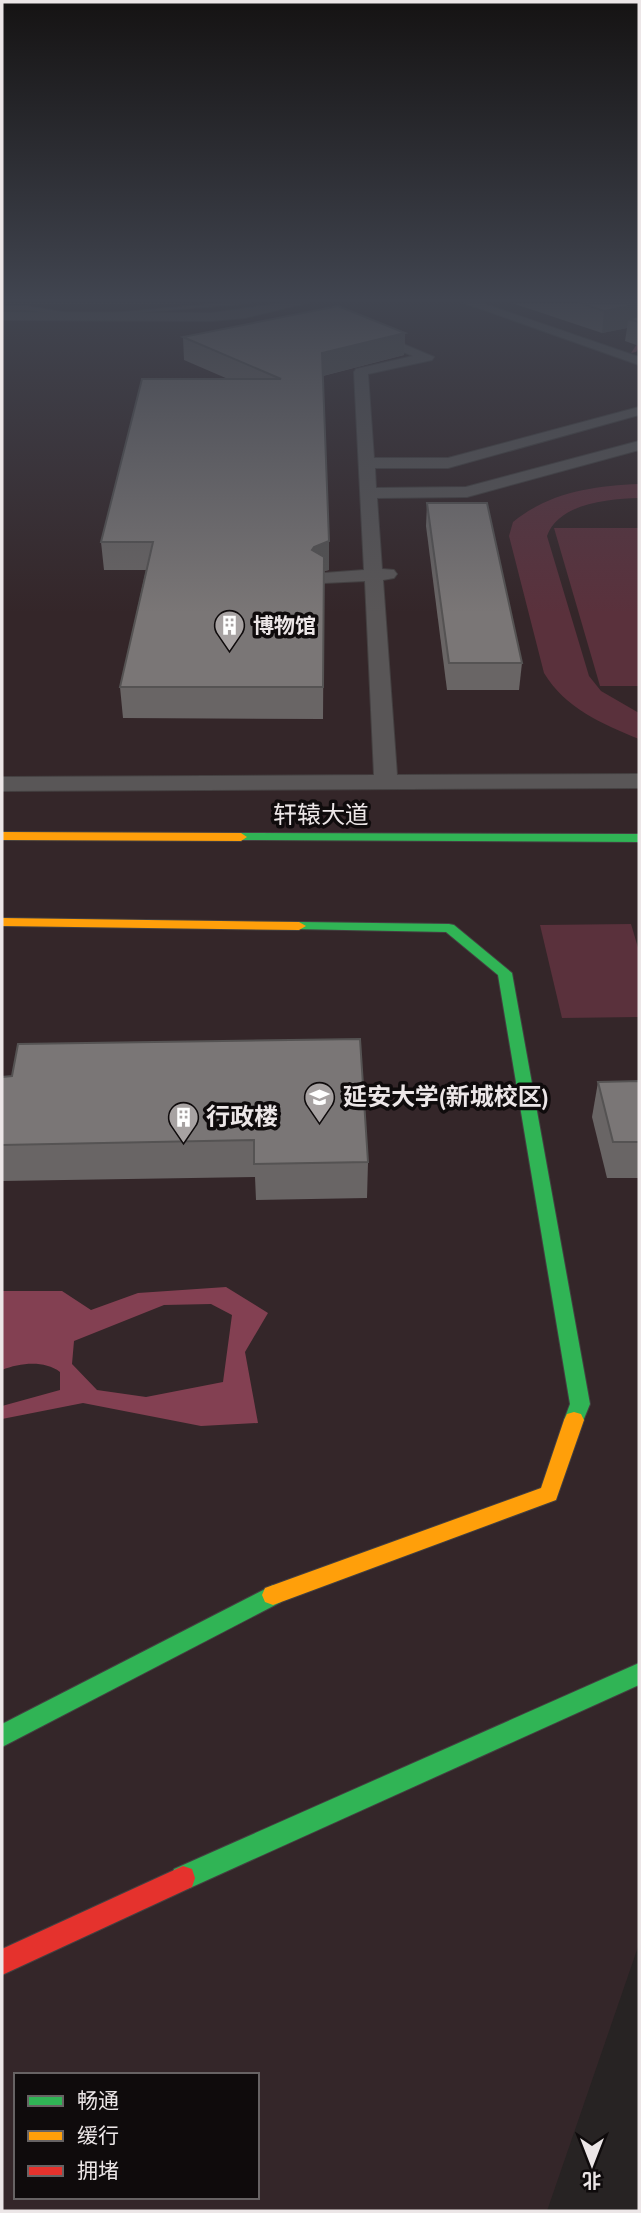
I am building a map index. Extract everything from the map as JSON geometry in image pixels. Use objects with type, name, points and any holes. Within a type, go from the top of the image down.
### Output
[{"type":"street","points":[[364,406],[369,493],[381,574],[386,781]]},
{"type":"street","points":[[368,463],[448,463],[639,411]]},
{"type":"street","points":[[594,423],[639,443]]},
{"type":"street","points":[[369,493],[467,492],[639,443]]},
{"type":"street","points":[[510,446],[563,466]]},
{"type":"street","points":[[448,463],[496,484]]},
{"type":"street","points":[[324,578],[381,574]]},
{"type":"street","points":[[2,785],[639,781]]},
{"type":"street","name":"轩辕大道","points":[[2,836],[639,838]]},
{"type":"street","points":[[2,922],[449,928],[505,973],[580,1404],[549,1494],[273,1595],[2,1736]]},
{"type":"street","points":[[2,1962],[310,1819],[639,1674]]},
{"type":"shaded area","name":"延安大学(新城校区)","points":[[2,406],[639,406],[639,1944],[547,2211],[2,2211]]},
{"type":"shaded area","points":[[639,484],[639,498],[599,502],[573,510],[553,525],[547,536],[589,676],[601,691],[639,713],[639,739],[585,713],[562,696],[544,673],[509,536],[513,522],[557,497],[589,489]]},
{"type":"shaded area","points":[[554,528],[639,528],[639,686],[600,686]]},
{"type":"shaded area","points":[[631,924],[639,951],[639,1017],[562,1018],[540,925]]},
{"type":"shaded area","points":[[226,1287],[268,1313],[245,1352],[258,1423],[201,1426],[83,1403],[2,1419],[2,1406],[60,1390],[60,1372],[47,1366],[32,1364],[2,1370],[2,1291],[62,1291],[91,1310],[138,1293]],"holes":[[[211,1304],[232,1315],[223,1382],[146,1397],[97,1390],[72,1364],[74,1341],[164,1305]]]},
{"type":"building","points":[[135,406],[324,406],[329,541],[312,550],[324,557],[323,687],[120,687],[153,542],[101,542]]},
{"type":"building","points":[[427,503],[487,503],[522,663],[449,663]]},
{"type":"building","name":"行政楼","points":[[360,1039],[368,1162],[254,1164],[254,1140],[2,1145],[2,1077],[12,1076],[18,1044]]},
{"type":"building","points":[[639,1081],[639,1142],[613,1142],[598,1082]]},
{"type":"traffic: fast","points":[[241,837],[639,838]]},
{"type":"traffic: fast","points":[[299,926],[449,928],[505,973],[580,1404],[574,1420]]},
{"type":"traffic: fast","points":[[2,1736],[273,1595]]},
{"type":"traffic: fast","points":[[183,1878],[639,1674]]},
{"type":"traffic: slow","points":[[2,836],[241,837]]},
{"type":"traffic: slow","points":[[2,922],[299,926]]},
{"type":"traffic: slow","points":[[273,1595],[549,1494],[574,1420]]},
{"type":"traffic: jam","points":[[2,1962],[183,1878]]},
{"type":"place","name":"博物馆","points":[[230,653]]},
{"type":"place","name":"延安大学(新城校区)","points":[[320,1124]]},
{"type":"place","name":"行政楼","points":[[183,1144]]}]
